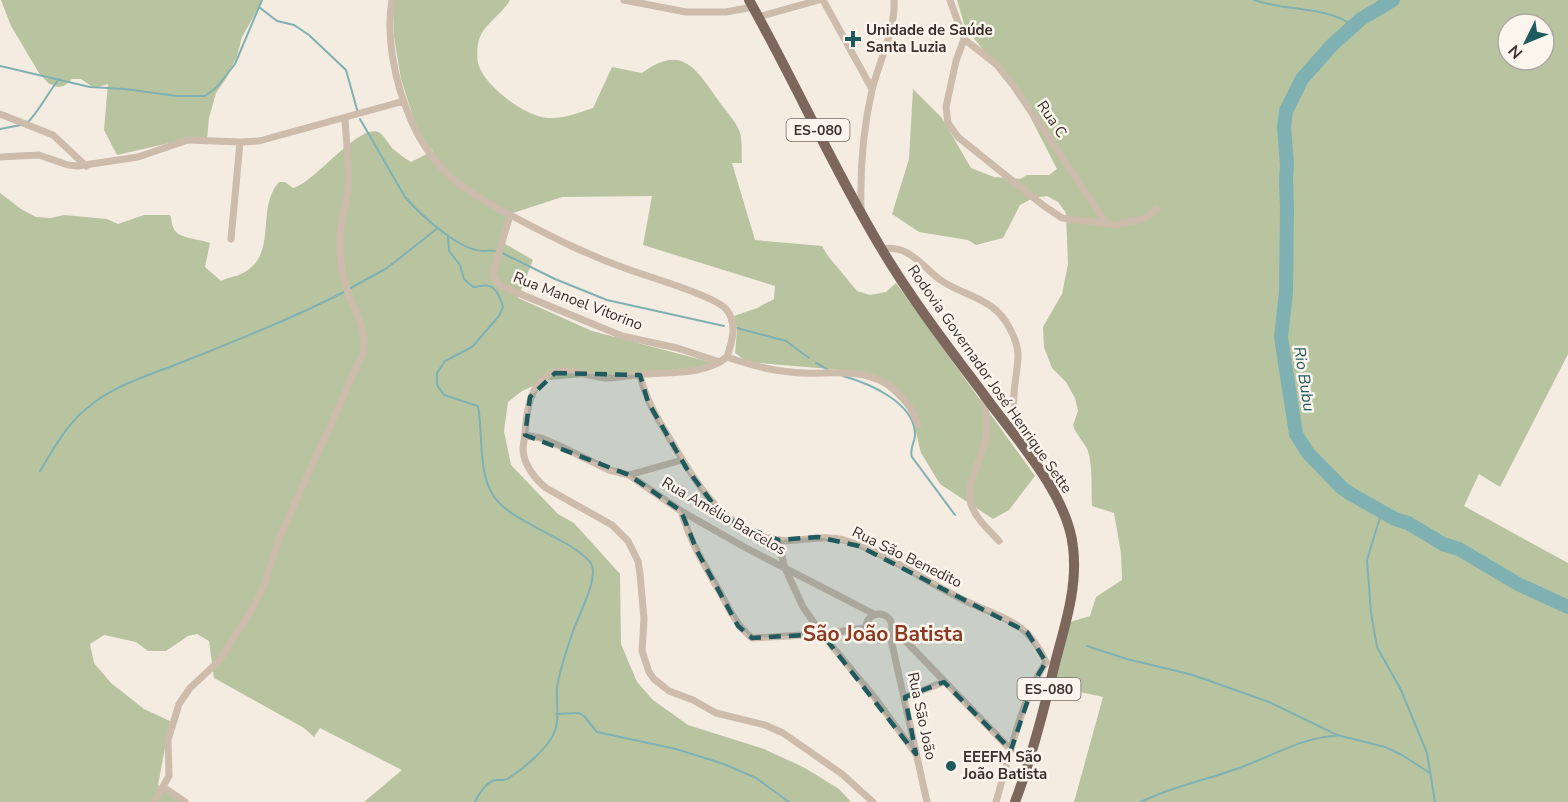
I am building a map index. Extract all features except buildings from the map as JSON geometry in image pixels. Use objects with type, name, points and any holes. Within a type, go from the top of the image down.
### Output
[{"type":"main road","name":"Rodovia Governador José Henrique Sette","points":[[753,8],[881,249],[1023,447],[1050,487],[1067,523],[1074,548],[1071,602],[1051,663],[1036,739],[1016,802]]},
{"type":"street","points":[[392,0],[393,61],[416,132],[434,159],[469,191],[510,214],[590,256],[685,289],[722,305],[729,314],[733,325],[732,342],[727,357],[711,367],[685,372],[608,378],[566,371],[543,379],[530,397],[523,450],[525,461],[537,480],[557,496],[612,525],[623,534],[633,550],[640,574],[644,606],[642,651],[649,672],[654,679],[669,691],[693,700],[716,713],[765,725],[783,733],[842,774],[873,802]]},
{"type":"street","points":[[622,0],[686,12],[713,13],[821,0],[872,89]]},
{"type":"street","points":[[861,214],[864,125],[895,8],[894,0]]},
{"type":"street","points":[[950,0],[964,39],[956,61],[946,107],[948,123],[952,131],[1055,214],[1066,219],[1123,225],[1139,221],[1157,209]]},
{"type":"street","name":"Rua C","points":[[964,39],[997,65],[1013,85],[1107,224]]},
{"type":"street","points":[[0,157],[39,155],[73,166],[86,166],[138,157],[188,140],[240,142],[273,138],[307,126],[345,118],[404,100]]},
{"type":"street","points":[[0,114],[53,135],[86,166]]},
{"type":"street","points":[[154,802],[169,776],[168,740],[179,704],[190,688],[220,660],[255,604],[280,537],[363,353],[365,342],[363,328],[343,275],[340,251],[342,217],[348,192],[345,118]]},
{"type":"street","points":[[231,239],[240,142]]},
{"type":"street","name":"Rua Manoel Vitorino","points":[[510,214],[494,273],[501,286],[622,336],[677,348],[720,362]]},
{"type":"street","points":[[881,249],[891,247],[914,255],[947,285],[992,307],[1003,318],[1016,344],[1018,354],[1014,404],[1016,420],[1022,432],[1023,447]]},
{"type":"street","points":[[727,357],[789,372],[865,374],[890,386],[900,395],[908,404],[918,425]]},
{"type":"street","name":"Rua São Benedito","points":[[640,375],[648,402],[682,460],[705,495],[728,518],[752,532],[779,540],[825,537],[859,546],[951,594],[1020,626],[1034,639],[1051,663]]},
{"type":"street","points":[[983,393],[988,422],[987,432],[972,483],[970,501],[975,513],[999,541]]},
{"type":"street","name":"Rua Amélio Barcelos","points":[[525,435],[541,438],[609,470],[629,475],[681,511],[746,548],[874,614]]},
{"type":"street","points":[[629,475],[682,460]]},
{"type":"street","points":[[681,511],[697,551],[738,626],[748,635],[756,639],[866,628]]},
{"type":"street","points":[[779,540],[784,566],[803,607],[916,754]]},
{"type":"street","points":[[891,632],[882,640],[871,638],[866,628],[867,622],[874,614],[885,614],[890,618],[891,632],[1011,750]]},
{"type":"street","name":"Rua São João","points":[[891,632],[927,802]]},
{"type":"street","points":[[996,802],[1034,682],[1051,663]]},
{"type":"street","points":[[905,697],[944,682]]},
{"type":"street","points":[[163,787],[185,802]]},
{"type":"highlighted area","points":[[555,373],[640,375],[648,402],[687,469],[717,509],[739,525],[779,540],[818,537],[859,546],[1027,632],[1046,662],[1034,682],[1011,750],[944,682],[905,697],[916,754],[822,634],[752,638],[738,626],[697,551],[681,511],[629,475],[525,435],[530,397]]},
{"type":"green space","points":[[1,0],[263,0],[242,37],[237,56],[227,77],[216,93],[209,118],[207,139],[183,140],[117,155],[104,130],[108,84],[94,88],[81,79],[72,79],[64,86],[57,87],[48,83],[39,73],[11,26]]},
{"type":"green space","points":[[393,0],[510,0],[483,31],[477,48],[478,63],[496,90],[517,106],[538,116],[559,118],[593,108],[612,67],[642,73],[667,60],[686,63],[702,78],[739,130],[742,163],[732,163],[755,240],[822,246],[857,291],[870,295],[886,292],[896,283],[1035,476],[1009,510],[993,519],[940,484],[921,453],[911,412],[878,378],[864,372],[748,362],[735,353],[737,330],[734,316],[774,299],[775,286],[643,245],[652,196],[562,197],[513,213],[500,241],[533,260],[518,298],[592,331],[714,363],[697,368],[547,380],[522,391],[508,402],[504,431],[511,465],[558,514],[574,523],[620,574],[621,644],[637,682],[653,700],[688,725],[764,749],[805,768],[839,789],[851,802],[364,802],[402,770],[320,728],[314,737],[304,728],[214,678],[209,641],[197,634],[188,636],[166,651],[148,651],[136,642],[104,635],[90,644],[94,663],[111,683],[144,709],[170,721],[158,785],[181,802],[0,802],[0,193],[36,217],[51,218],[64,215],[107,219],[118,224],[144,215],[170,215],[173,227],[180,235],[210,243],[205,267],[221,281],[243,273],[254,265],[260,255],[264,243],[268,205],[279,182],[285,182],[293,188],[302,184],[350,144],[372,131],[380,133],[392,148],[411,162],[433,151],[420,139],[401,79],[394,37]]},
{"type":"green space","points":[[957,0],[1568,0],[1568,354],[1500,487],[1479,474],[1464,506],[1568,563],[1568,802],[1074,802],[1103,697],[1052,686],[1070,622],[1090,616],[1096,597],[1122,580],[1121,553],[1114,513],[1092,506],[1090,458],[1087,448],[1073,425],[1078,411],[1075,398],[1066,382],[1052,368],[1044,347],[1043,327],[1062,294],[1068,264],[1066,213],[1058,202],[1047,196],[1033,198],[1020,205],[1003,238],[976,245],[968,240],[919,232],[892,214],[909,159],[913,89],[942,118],[971,168],[994,177],[1020,179],[1027,175],[1049,175],[1057,169],[1020,97],[965,27]]},
{"type":"waterway","points":[[0,66],[90,87],[177,96],[205,96],[217,87],[235,64],[262,0]]},
{"type":"waterway","name":"Rio Bubu","points":[[1254,0],[1331,15],[1353,26]]},
{"type":"waterway","name":"Rio Bubu","points":[[1393,0],[1361,19],[1332,45],[1302,79],[1286,111],[1284,127],[1287,165],[1286,292],[1281,337],[1296,434],[1308,453],[1342,488],[1351,494],[1443,544],[1459,549],[1518,584],[1568,607]]},
{"type":"waterway","points":[[259,7],[277,21],[294,25],[309,35],[346,70],[358,113]]},
{"type":"waterway","points":[[27,123],[59,79]]},
{"type":"waterway","points":[[360,119],[405,197],[420,213],[440,230],[462,244],[472,249],[496,251]]},
{"type":"waterway","points":[[0,129],[21,125]]},
{"type":"waterway","points":[[349,289],[387,268],[438,228]]},
{"type":"waterway","points":[[448,237],[449,251],[460,265],[464,279],[473,287],[485,285],[492,287],[503,307],[499,316],[472,347],[445,361],[437,373],[437,385],[444,395],[478,406],[485,475],[488,486],[501,505],[567,544],[590,562],[593,568],[588,596],[573,631],[560,673],[557,688],[557,722],[551,739],[528,764],[507,779],[489,783],[483,788],[475,802]]},
{"type":"waterway","points":[[502,253],[555,279],[607,300],[724,326]]},
{"type":"waterway","points":[[40,471],[72,422],[108,393],[305,311],[344,292]]},
{"type":"waterway","points":[[737,328],[786,341],[809,358]]},
{"type":"waterway","points":[[816,363],[827,369]]},
{"type":"waterway","points":[[843,376],[877,389],[899,404],[907,413],[913,423],[915,435],[911,451],[912,457],[955,515]]},
{"type":"waterway","points":[[1382,511],[1367,560],[1371,613],[1377,647],[1401,690],[1427,753],[1435,802]]},
{"type":"waterway","points":[[1087,646],[1127,659],[1193,675],[1269,702],[1337,735],[1385,747],[1430,773]]},
{"type":"waterway","points":[[556,714],[579,713],[597,732],[676,749],[724,764],[756,778],[789,802]]},
{"type":"waterway","points":[[1141,802],[1298,744],[1336,736]]},
{"type":"place","name":"Unidade de Saúde Santa Luzia","points":[[853,39]]},
{"type":"place","name":"EEEFM São João Batista","points":[[951,766]]},
{"type":"district","name":"São João Batista","points":[[883,634]]}]
